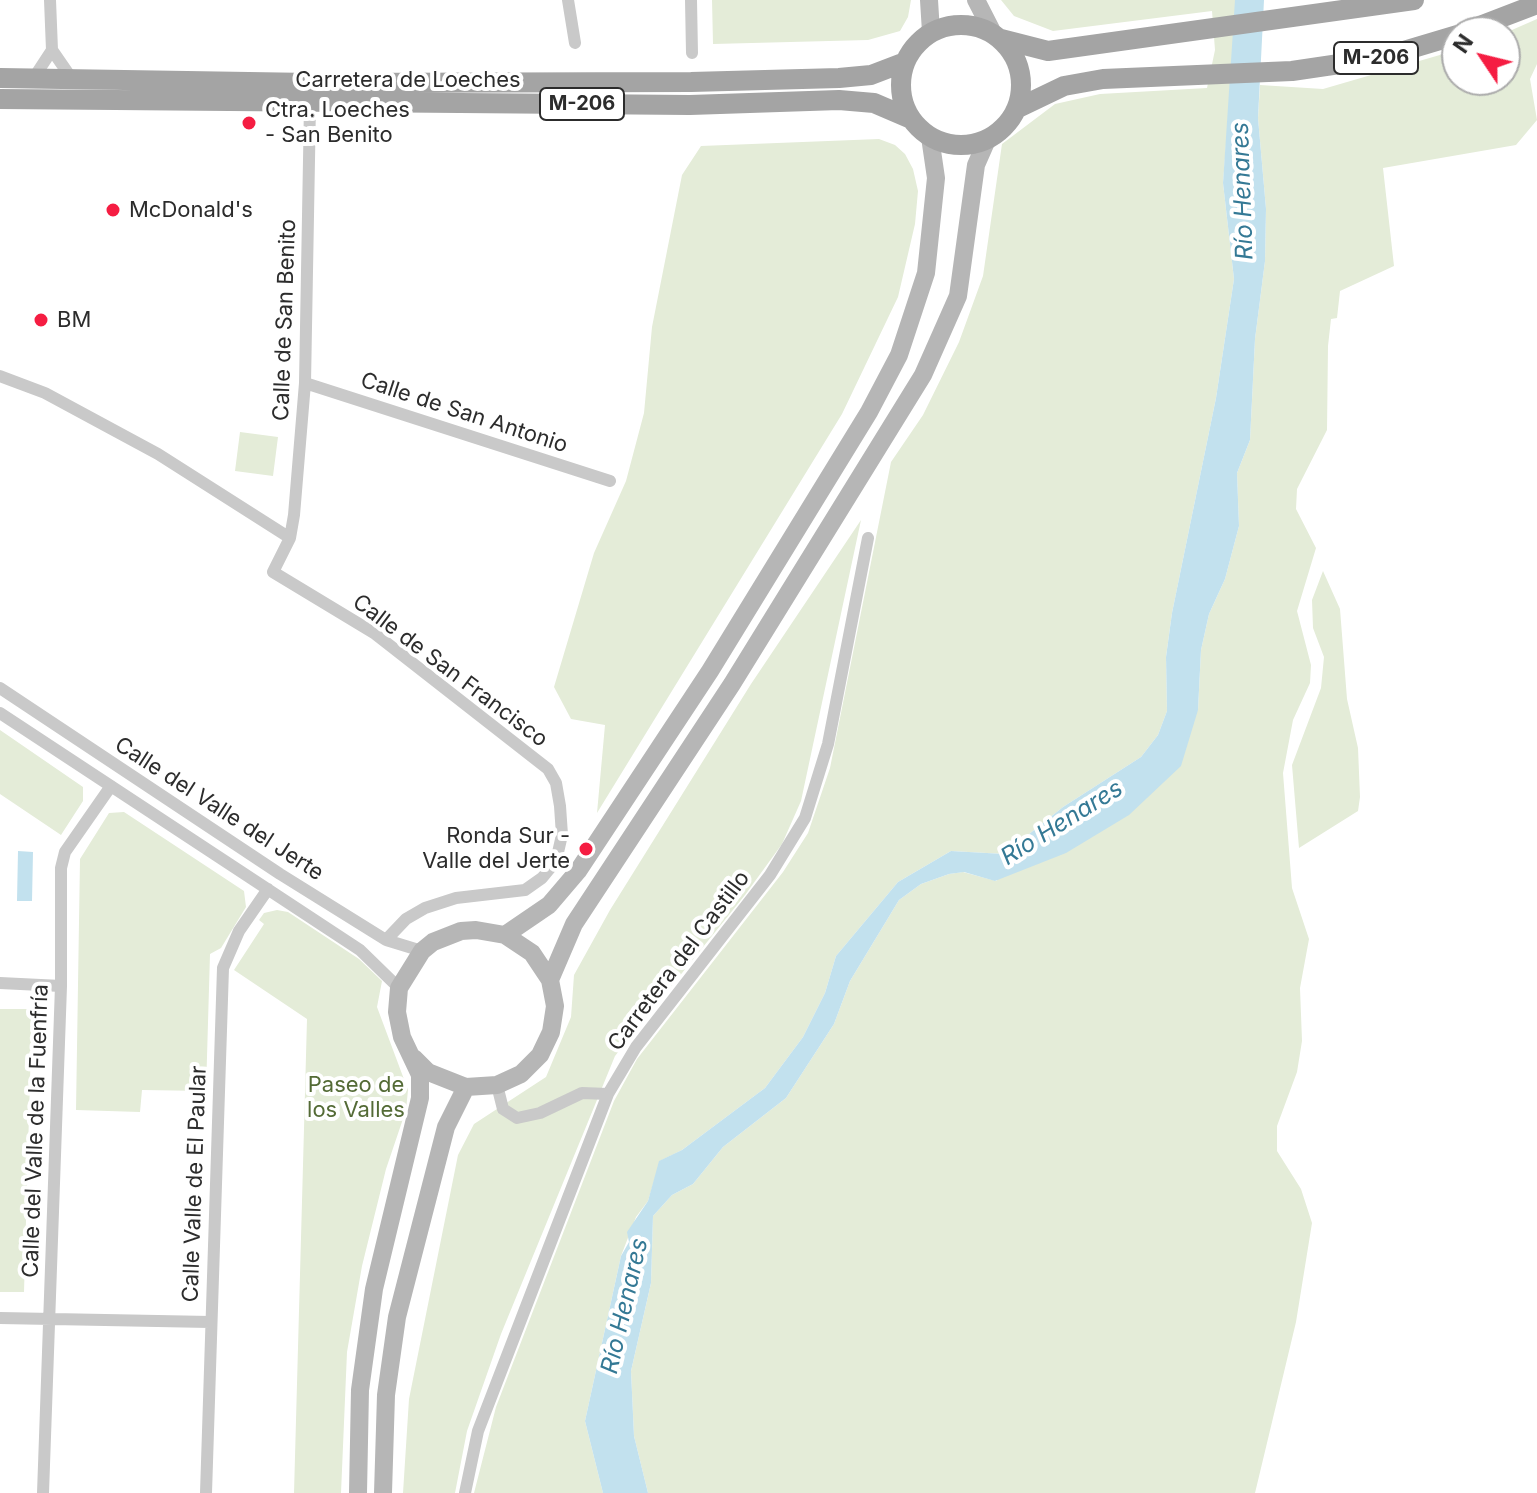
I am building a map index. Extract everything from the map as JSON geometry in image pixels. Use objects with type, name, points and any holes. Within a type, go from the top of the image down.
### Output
[{"type":"main road","points":[[929,0],[931,32]]},
{"type":"main road","points":[[976,0],[1018,64],[1021,79],[1016,109]]},
{"type":"main road","name":"M-206","points":[[905,62],[915,45],[931,32],[948,26],[967,25],[1048,51],[1414,0]]},
{"type":"main road","points":[[1506,16],[1537,4]]},
{"type":"main road","name":"M-206","points":[[987,140],[1005,127],[1016,109],[1064,86],[1103,79],[1292,71],[1380,58],[1441,40]]},
{"type":"main road","points":[[905,62],[901,91],[909,118]]},
{"type":"main road","name":"Carretera de Loeches","points":[[0,78],[311,83],[691,82],[839,78],[871,75],[905,62]]},
{"type":"main road","name":"Carretera de Loeches","points":[[0,99],[690,105],[839,100],[874,103],[909,118]]},
{"type":"main road","name":"M-206","points":[[909,118],[930,137]]},
{"type":"main road","points":[[505,935],[549,905],[578,871],[710,671],[887,378],[911,326],[926,273],[936,178],[930,137],[958,146],[987,140]]},
{"type":"main road","points":[[550,980],[574,924],[741,671],[923,375],[958,296],[976,165],[987,140]]},
{"type":"main road","points":[[358,1493],[360,1390],[374,1289],[420,1098],[420,1075],[399,1025],[399,988],[422,951],[433,942],[461,931],[505,935],[532,953],[550,980],[555,1006],[551,1032],[540,1055],[521,1074],[497,1085],[466,1087],[446,1082],[414,1058]]},
{"type":"main road","points":[[383,1493],[386,1395],[397,1317],[446,1127],[466,1087]]},
{"type":"street","points":[[50,0],[52,50],[72,79]]},
{"type":"street","points":[[568,0],[575,43]]},
{"type":"street","points":[[691,0],[692,53]]},
{"type":"street","points":[[33,79],[52,50]]},
{"type":"street","name":"Calle de San Benito","points":[[290,538],[305,383],[310,104]]},
{"type":"street","points":[[0,376],[45,393],[158,454],[290,538]]},
{"type":"street","name":"Calle de San Antonio","points":[[305,383],[610,481]]},
{"type":"street","name":"Calle de San Francisco","points":[[290,538],[273,572],[374,633],[548,769],[556,783],[562,835],[556,861],[542,878],[525,890],[456,898],[425,908],[406,919],[386,940]]},
{"type":"street","name":"Carretera del Castillo","points":[[465,1493],[488,1404],[608,1094],[636,1047],[770,875],[805,818],[828,744],[868,538]]},
{"type":"street","name":"Calle del Valle del Jerte","points":[[0,688],[386,940],[422,951]]},
{"type":"street","name":"Calle del Valle del Jerte","points":[[0,713],[380,966],[399,988]]},
{"type":"street","name":"Calle del Valle de la Fuenfría","points":[[43,1493],[65,852],[111,786]]},
{"type":"street","name":"Calle Valle de El Paular","points":[[206,1493],[223,968],[239,931],[268,889]]},
{"type":"street","points":[[0,983],[61,986]]},
{"type":"street","points":[[497,1085],[503,1109],[517,1118],[540,1113],[582,1093],[608,1094]]},
{"type":"street","points":[[0,1318],[210,1322]]},
{"type":"green space","points":[[712,0],[911,0],[908,17],[900,31],[868,40],[713,44]]},
{"type":"green space","points":[[1001,0],[1235,0],[1237,5],[1223,183],[1234,279],[1216,398],[1172,613],[1166,657],[1167,711],[1158,735],[1141,757],[1063,807],[1004,854],[951,851],[898,882],[836,956],[825,993],[803,1037],[765,1088],[682,1150],[660,1161],[648,1201],[636,1217],[621,1256],[585,1421],[603,1493],[474,1493],[496,1407],[614,1101],[637,1059],[783,872],[808,833],[830,768],[891,462],[923,415],[959,342],[983,276],[1002,144],[1055,104],[1100,94],[1207,88],[1215,50],[1212,11],[1053,31],[1014,16]]},
{"type":"green space","points":[[1537,19],[1537,64],[1530,79],[1537,120],[1516,145],[1383,168],[1394,266],[1340,291],[1337,318],[1331,319],[1328,346],[1327,430],[1297,489],[1296,509],[1316,548],[1297,611],[1311,665],[1310,683],[1293,720],[1283,773],[1292,888],[1309,939],[1300,988],[1302,1041],[1297,1072],[1277,1126],[1277,1151],[1301,1189],[1312,1223],[1296,1322],[1255,1493],[648,1493],[634,1436],[631,1371],[651,1283],[653,1216],[672,1195],[693,1184],[723,1147],[786,1098],[834,1024],[850,981],[899,900],[921,884],[949,874],[963,872],[996,881],[1198,710],[1201,650],[1209,614],[1225,579],[1239,526],[1237,473],[1250,440],[1255,339],[1265,261],[1266,209],[1258,118],[1260,85],[1323,89],[1441,55],[1441,96],[1521,96],[1521,26]]},
{"type":"green space","points":[[879,139],[895,145],[905,154],[913,169],[918,191],[915,224],[898,297],[842,414],[597,813],[605,725],[571,719],[554,687],[594,553],[626,481],[644,413],[652,327],[682,175],[701,146]]},
{"type":"green space","points":[[240,432],[278,437],[273,476],[235,471]]},
{"type":"green space","points":[[861,520],[801,801],[782,844],[745,895],[615,1056],[501,1334],[467,1431],[455,1493],[403,1493],[409,1399],[458,1155],[474,1124],[546,1077],[571,1017],[574,975],[610,910],[751,684]]},
{"type":"green space","points":[[1323,571],[1340,609],[1347,699],[1358,748],[1360,797],[1358,811],[1299,848],[1292,765],[1321,688],[1324,657],[1313,628],[1312,600]]},
{"type":"green space","points":[[0,730],[83,787],[83,801],[61,835],[0,794]]},
{"type":"green space","points":[[124,812],[244,891],[246,907],[221,948],[210,954],[206,1091],[142,1090],[140,1112],[76,1110],[80,859],[109,813]]},
{"type":"green space","name":"Paseo de los Valles","points":[[277,910],[288,912],[359,959],[382,981],[377,1007],[408,1090],[406,1110],[386,1169],[362,1266],[347,1352],[341,1493],[294,1493],[307,1019],[234,970],[264,924],[259,920],[264,913]]},
{"type":"green space","points":[[0,1009],[32,1009],[24,1292],[0,1292]]},
{"type":"water","name":"Río Henares","points":[[1235,0],[1264,0],[1258,118],[1266,209],[1265,261],[1255,339],[1250,440],[1237,473],[1239,526],[1225,579],[1209,614],[1201,650],[1198,710],[1181,766],[1129,815],[1066,853],[995,881],[964,872],[949,874],[921,884],[899,900],[850,981],[834,1024],[786,1098],[723,1147],[693,1184],[672,1195],[653,1216],[651,1283],[631,1371],[634,1436],[648,1493],[603,1493],[585,1421],[621,1256],[629,1242],[627,1232],[648,1201],[659,1161],[682,1150],[765,1088],[803,1037],[825,993],[836,956],[898,882],[951,851],[1004,854],[1063,807],[1141,757],[1158,735],[1167,711],[1166,657],[1172,613],[1216,398],[1234,279],[1223,183]]},
{"type":"water","points":[[18,851],[33,852],[32,901],[17,901]]},
{"type":"place","name":"Ctra. Loeches - San Benito","points":[[249,123]]},
{"type":"place","name":"McDonald's","points":[[113,210]]},
{"type":"place","name":"BM","points":[[41,320]]},
{"type":"place","name":"Ronda Sur - Valle del Jerte","points":[[586,849]]}]
